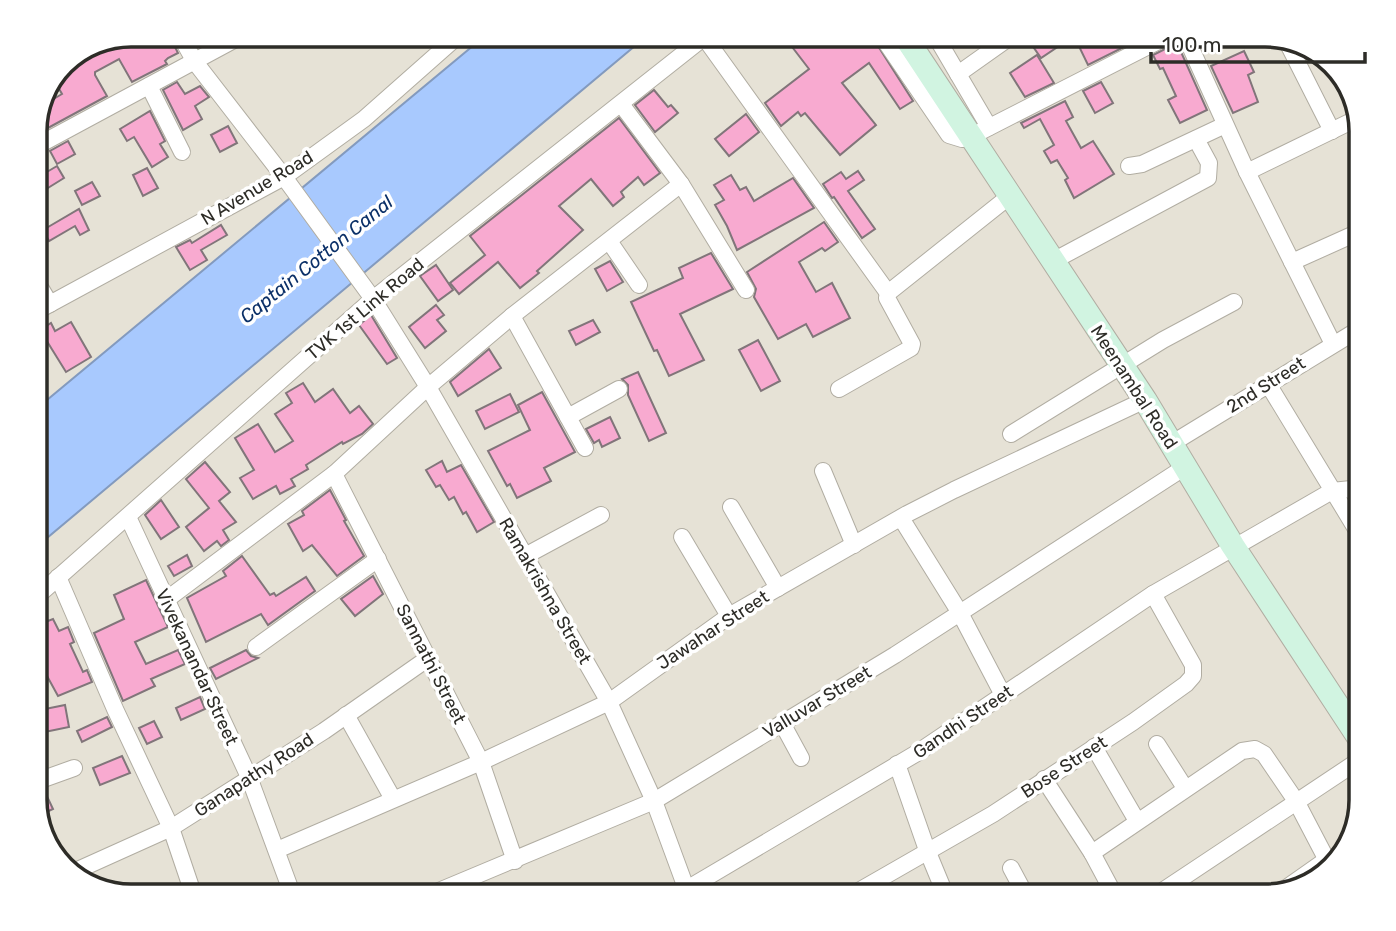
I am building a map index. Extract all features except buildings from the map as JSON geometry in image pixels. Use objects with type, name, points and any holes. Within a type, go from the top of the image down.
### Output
[{"type":"main road","name":"Meenambal Road","points":[[913,47],[980,132],[1011,195],[1145,400],[1233,546],[1349,720]]},
{"type":"street","name":"Ramakrishna Street","points":[[187,47],[373,299],[428,387],[609,702],[654,801],[685,884]]},
{"type":"street","points":[[47,140],[221,47]]},
{"type":"street","name":"N Avenue Road","points":[[47,306],[284,177],[364,120],[446,47]]},
{"type":"street","name":"TVK 1st Link Road","points":[[47,588],[373,299],[692,47]]},
{"type":"street","points":[[714,47],[887,293],[887,298],[912,344],[911,348],[839,389]]},
{"type":"street","points":[[889,47],[949,135],[962,139],[1146,47]]},
{"type":"street","points":[[942,47],[958,74],[980,132]]},
{"type":"street","points":[[958,74],[996,47]]},
{"type":"street","points":[[1190,47],[1247,172],[1333,344]]},
{"type":"street","points":[[1292,52],[1332,131]]},
{"type":"street","points":[[149,86],[181,152]]},
{"type":"street","points":[[621,104],[681,184],[746,290]]},
{"type":"street","points":[[1247,172],[1348,123]]},
{"type":"street","points":[[1129,166],[1142,164],[1225,125]]},
{"type":"street","points":[[1053,261],[1208,177],[1209,163],[1196,139]]},
{"type":"street","points":[[166,600],[334,474],[428,387],[512,316],[681,184]]},
{"type":"street","points":[[887,293],[1011,195]]},
{"type":"street","points":[[1292,262],[1349,236]]},
{"type":"street","points":[[609,241],[639,285]]},
{"type":"street","points":[[47,299],[50,304]]},
{"type":"street","points":[[1011,434],[1163,340],[1234,302]]},
{"type":"street","points":[[512,316],[585,447]]},
{"type":"street","name":"2nd Street","points":[[1171,444],[1349,335]]},
{"type":"street","points":[[1268,384],[1349,518]]},
{"type":"street","points":[[568,417],[619,389]]},
{"type":"street","name":"Jawahar Street","points":[[277,849],[481,762],[609,702],[729,615],[901,518],[954,490],[1145,400]]},
{"type":"street","name":"Valluvar Street","points":[[457,884],[654,801],[960,613],[1185,467]]},
{"type":"street","points":[[823,471],[854,545]]},
{"type":"street","name":"Sannathi Street","points":[[334,474],[481,762],[515,861]]},
{"type":"street","points":[[1332,491],[1349,489]]},
{"type":"street","name":"Gandhi Street","points":[[701,884],[897,764],[1153,594],[1332,491]]},
{"type":"street","points":[[731,507],[778,588]]},
{"type":"street","points":[[525,556],[601,515]]},
{"type":"street","name":"Vivekanandar Street","points":[[128,517],[249,777],[289,884]]},
{"type":"street","points":[[901,518],[960,613],[1003,695]]},
{"type":"street","points":[[682,537],[729,615]]},
{"type":"street","points":[[256,647],[378,559]]},
{"type":"street","points":[[58,578],[171,828],[190,884]]},
{"type":"street","name":"Bose Street","points":[[870,884],[993,814],[1186,684],[1193,676],[1193,665],[1153,594]]},
{"type":"street","name":"Ganapathy Road","points":[[82,868],[171,828],[346,715],[427,659]]},
{"type":"street","points":[[346,715],[393,799]]},
{"type":"street","points":[[782,723],[802,758]]},
{"type":"street","points":[[1157,744],[1185,788]]},
{"type":"street","points":[[1094,747],[1137,821]]},
{"type":"street","points":[[1092,853],[1242,751],[1255,749],[1264,754],[1296,801],[1325,858]]},
{"type":"street","points":[[897,764],[941,884]]},
{"type":"street","points":[[1173,884],[1349,767]]},
{"type":"street","points":[[47,778],[74,768]]},
{"type":"street","points":[[1044,779],[1092,853],[1109,884]]},
{"type":"street","points":[[1011,868],[1020,884]]},
{"type":"water","name":"Captain Cotton Canal","points":[[472,47],[634,47],[47,538],[47,400]]}]
